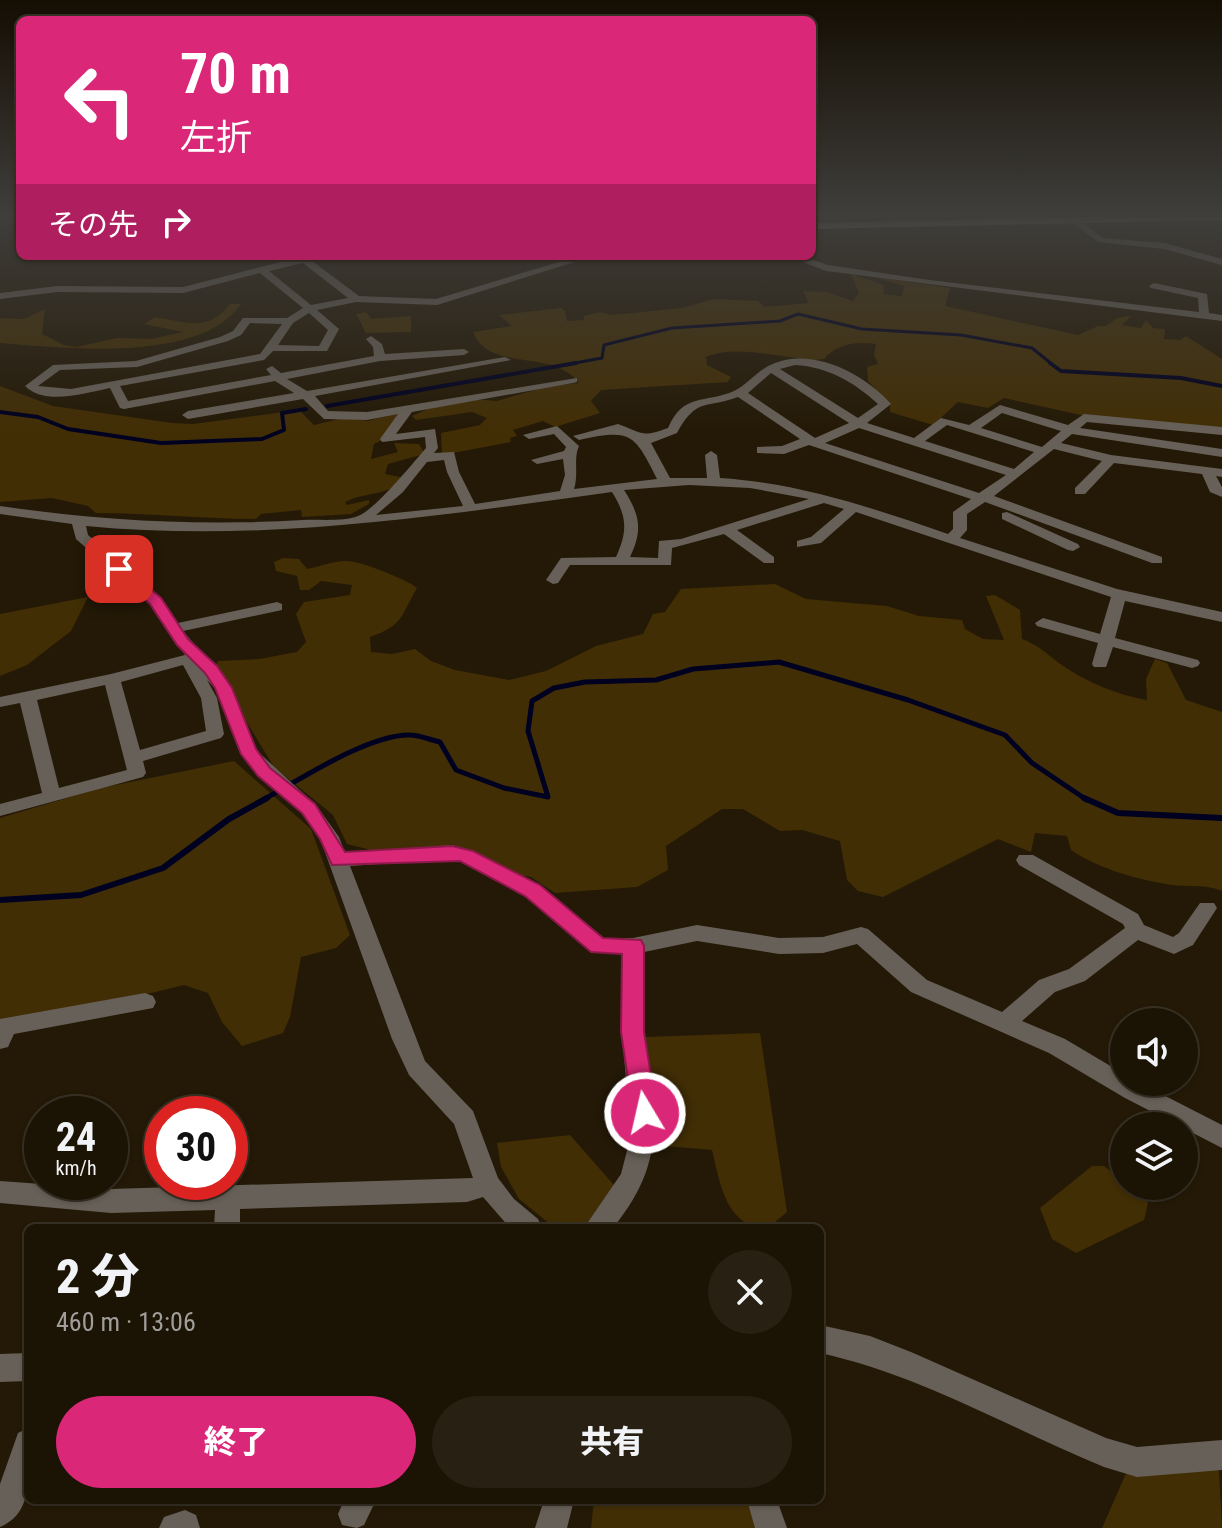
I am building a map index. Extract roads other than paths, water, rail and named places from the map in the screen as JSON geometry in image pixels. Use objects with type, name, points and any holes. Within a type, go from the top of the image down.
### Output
[{"type":"street","points":[[0,296],[57,289],[190,288]]},
{"type":"street","points":[[284,288],[334,329],[325,347],[267,353],[71,392],[39,392],[31,386],[57,367],[137,364],[224,339],[237,333],[247,320],[289,321]]},
{"type":"street","points":[[342,288],[356,299]]},
{"type":"street","points":[[267,353],[289,321],[309,309],[356,299],[437,302],[482,288]]},
{"type":"street","points":[[973,288],[1222,318]]},
{"type":"street","points":[[1165,288],[1203,296],[1204,316]]},
{"type":"street","points":[[371,339],[378,346],[380,358]]},
{"type":"street","points":[[114,385],[124,405],[380,358],[464,352]]},
{"type":"street","points":[[267,353],[277,377],[288,388],[313,397],[324,415],[367,416],[573,380]]},
{"type":"street","points":[[188,415],[505,360]]},
{"type":"street","points":[[137,364],[141,379]]},
{"type":"street","points":[[579,436],[618,428],[636,439],[648,439],[673,430],[680,411],[691,405],[740,393],[772,369],[789,364],[828,364],[869,388],[885,404],[858,424],[784,450],[761,450]]},
{"type":"street","points":[[772,369],[858,424],[1016,474]]},
{"type":"street","points":[[740,393],[812,441],[1157,560]]},
{"type":"street","points":[[363,519],[398,489],[427,458],[432,448],[431,432],[386,439],[409,408]]},
{"type":"street","points":[[971,429],[1000,409],[1071,430],[1222,453]]},
{"type":"street","points":[[951,539],[960,530],[960,512],[1016,474],[1084,418],[1222,431]]},
{"type":"street","points":[[915,443],[945,421],[1047,448],[1215,473],[1212,485],[1222,493]]},
{"type":"street","points":[[529,435],[557,430],[573,446],[569,454],[573,469],[566,495]]},
{"type":"street","points":[[648,439],[644,441],[665,482]]},
{"type":"street","points":[[537,460],[569,454]]},
{"type":"street","points":[[427,458],[450,455],[453,472],[471,509]]},
{"type":"street","points":[[711,455],[714,482]]},
{"type":"street","points":[[1080,491],[1111,459]]},
{"type":"street","points":[[0,510],[78,521],[257,525],[471,509],[665,482],[777,487],[855,506],[1119,595],[1222,617]]},
{"type":"street","points":[[616,488],[636,524],[622,560]]},
{"type":"street","points":[[553,580],[566,561],[666,562],[664,544],[726,529],[825,498]]},
{"type":"street","points":[[976,499],[1073,547]]},
{"type":"street","points":[[802,544],[816,540],[855,506]]},
{"type":"street","points":[[78,521],[81,536],[156,601],[192,658],[209,698],[215,734],[133,758]]},
{"type":"street","points":[[726,529],[769,560]]},
{"type":"street","points":[[1100,664],[1119,595]]},
{"type":"street","points":[[175,628],[277,607]]},
{"type":"street","points":[[1043,623],[1106,637],[1114,643],[1192,663]]},
{"type":"street","points":[[0,702],[112,679],[192,658]]},
{"type":"street","points":[[192,658],[224,688],[247,750],[264,772],[309,809],[329,837],[403,1039],[417,1068],[464,1118],[488,1184],[505,1207],[524,1224]]},
{"type":"street","points":[[0,810],[137,773],[112,679]]},
{"type":"street","points":[[27,695],[52,796]]},
{"type":"street","points":[[339,860],[452,852],[466,856],[532,890],[599,946],[633,946],[697,933],[779,946],[823,945],[861,935],[919,986],[1057,1046],[1133,1091],[1222,1137]]},
{"type":"street","points":[[1026,860],[1131,919],[1136,930],[1174,946],[1186,939],[1207,908]]},
{"type":"street","points":[[1005,1023],[1047,986],[1077,975],[1136,930]]},
{"type":"street","points":[[601,1224],[621,1202],[638,1166],[644,1137],[645,1113],[632,1032],[633,946]]},
{"type":"street","points":[[0,1040],[5,1026],[145,1002]]},
{"type":"street","points":[[248,1196],[467,1191],[488,1184]]},
{"type":"street","points":[[0,1192],[111,1201],[144,1200]]},
{"type":"street","points":[[227,1224],[228,1200]]},
{"type":"street","points":[[824,1340],[870,1350],[1104,1452],[1137,1462],[1222,1455]]},
{"type":"street","points":[[0,1368],[24,1367]]},
{"type":"street","points":[[0,1512],[11,1497],[24,1456]]},
{"type":"street","points":[[551,1528],[558,1504]]},
{"type":"street","points":[[763,1504],[771,1528]]},
{"type":"waterway","points":[[564,365],[602,358],[604,345],[672,328],[780,321],[798,314],[862,329],[961,335],[1032,348],[1053,365]]},
{"type":"waterway","points":[[327,406],[576,363]]},
{"type":"waterway","points":[[1050,363],[1061,371],[1181,378],[1222,386]]},
{"type":"waterway","points":[[0,412],[38,417],[68,429],[161,443],[262,439],[284,430],[282,413],[306,409]]},
{"type":"waterway","points":[[263,800],[355,750],[393,737],[410,735],[440,742],[456,770],[504,788],[548,797],[528,731],[532,701],[554,688],[585,682],[656,680],[693,669],[779,662],[908,700],[1005,735],[1032,763],[1084,798]]},
{"type":"waterway","points":[[0,900],[81,895],[163,868],[229,819],[267,798]]},
{"type":"waterway","points":[[1084,798],[1118,813],[1222,818]]}]
